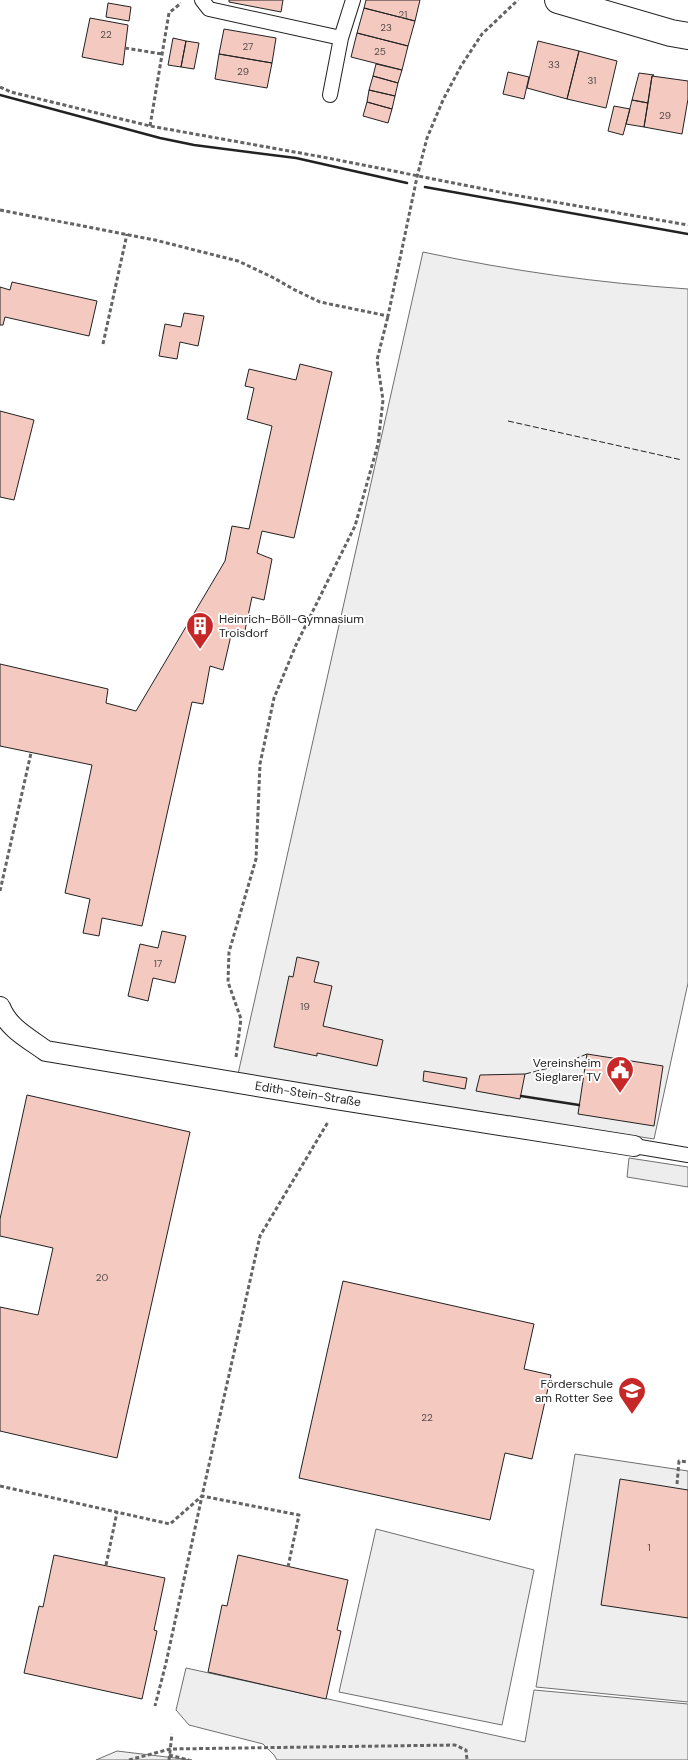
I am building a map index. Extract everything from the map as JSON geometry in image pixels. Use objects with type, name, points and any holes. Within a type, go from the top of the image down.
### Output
[{"type":"street","points":[[558,0],[671,33],[688,36]]},
{"type":"street","name":"Edith-Stein-Straße","points":[[0,1007],[4,1017],[15,1030],[46,1051],[634,1146]]},
{"type":"lane","points":[[202,0],[209,9],[341,38]]},
{"type":"lane","points":[[330,95],[341,38],[353,0]]},
{"type":"lane","points":[[634,1146],[688,1155]]},
{"type":"path","points":[[150,126],[169,13],[186,0]]},
{"type":"path","points":[[229,1081],[237,1052],[240,1019],[228,982],[229,952],[256,858],[260,764],[274,698],[296,645],[355,526],[378,444],[383,400],[377,360],[401,257],[415,185],[431,131],[443,100],[461,66],[482,34],[518,0]]},
{"type":"path","points":[[125,48],[162,54]]},
{"type":"path","points":[[0,87],[11,92],[150,126],[318,156],[417,177],[688,225]]},
{"type":"path","points":[[0,210],[127,234],[238,261],[320,302],[388,316]]},
{"type":"path","points":[[103,344],[127,234]]},
{"type":"path","points":[[0,890],[31,753]]},
{"type":"path","points":[[155,1706],[260,1236],[341,1100]]},
{"type":"path","points":[[677,1484],[679,1461],[688,1462]]},
{"type":"path","points":[[0,1486],[170,1524],[202,1496]]},
{"type":"path","points":[[202,1496],[299,1515],[288,1567]]},
{"type":"path","points":[[106,1565],[117,1512]]},
{"type":"path","points":[[169,1760],[172,1734]]},
{"type":"path","points":[[129,1760],[170,1749],[455,1745],[466,1750],[467,1760]]},
{"type":"path","points":[[170,1755],[189,1760]]},
{"type":"shaded area","points":[[423,252],[555,275],[688,289],[688,983],[654,1139],[238,1074]]},
{"type":"shaded area","points":[[629,1158],[688,1167],[688,1187],[627,1177]]},
{"type":"shaded area","points":[[575,1454],[688,1471],[688,1702],[536,1687]]},
{"type":"shaded area","points":[[376,1529],[534,1570],[502,1725],[339,1692]]},
{"type":"shaded area","points":[[186,1668],[525,1742],[534,1690],[688,1704],[688,1760],[277,1760],[263,1744],[189,1725],[176,1710]]},
{"type":"shaded area","points":[[117,1751],[192,1760],[96,1760]]},
{"type":"building","points":[[229,0],[283,0],[281,12],[229,2]]},
{"type":"building","points":[[366,0],[420,0],[415,21],[364,8]]},
{"type":"building","points":[[108,3],[131,7],[129,21],[106,17]]},
{"type":"building","points":[[364,8],[415,21],[408,46],[357,33]]},
{"type":"building","points":[[90,18],[128,25],[123,65],[82,57]]},
{"type":"building","points":[[224,29],[276,38],[272,63],[219,54]]},
{"type":"building","points":[[357,33],[408,46],[402,70],[351,57]]},
{"type":"building","points":[[173,38],[186,41],[181,67],[168,65]]},
{"type":"building","points":[[186,41],[199,43],[194,69],[181,67]]},
{"type":"building","points":[[538,41],[579,51],[567,99],[527,88]]},
{"type":"building","points":[[579,51],[617,61],[606,108],[567,99]]},
{"type":"building","points":[[219,54],[272,63],[267,88],[215,79]]},
{"type":"building","points":[[376,64],[402,70],[398,83],[373,76]]},
{"type":"building","points":[[508,72],[529,77],[524,99],[503,94]]},
{"type":"building","points":[[639,73],[654,75],[652,76],[648,103],[632,100]]},
{"type":"building","points":[[373,76],[398,83],[395,96],[369,90]]},
{"type":"building","points":[[652,76],[688,81],[688,99],[682,134],[644,127]]},
{"type":"building","points":[[369,90],[395,96],[392,109],[367,102]]},
{"type":"building","points":[[632,100],[648,103],[644,127],[626,124]]},
{"type":"building","points":[[367,102],[392,109],[388,123],[363,116]]},
{"type":"building","points":[[614,106],[630,109],[623,135],[608,131]]},
{"type":"building","points":[[12,282],[97,301],[89,336],[5,317],[3,325],[0,325],[0,287],[10,290]]},
{"type":"building","points":[[184,313],[204,316],[198,346],[180,342],[177,359],[159,356],[165,324],[181,327]]},
{"type":"building","name":"Heinrich-Böll-Gymnasium Troisdorf","points":[[300,364],[332,372],[294,538],[262,531],[257,553],[272,559],[264,600],[252,597],[244,635],[232,631],[223,670],[210,666],[203,704],[192,702],[142,926],[102,918],[99,936],[83,933],[90,899],[65,893],[92,765],[0,746],[0,664],[108,689],[106,703],[136,711],[225,561],[232,526],[249,529],[272,426],[247,419],[254,388],[245,386],[249,369],[296,380]]},
{"type":"building","points":[[0,411],[34,420],[14,500],[0,497]]},
{"type":"building","points":[[162,931],[186,936],[175,983],[153,978],[148,1001],[128,996],[140,944],[158,948]]},
{"type":"building","points":[[297,957],[319,962],[314,982],[332,986],[323,1026],[383,1040],[377,1066],[317,1053],[317,1056],[274,1047],[289,976],[293,977]]},
{"type":"building","name":"Vereinsheim Sieglarer TV","points":[[587,1054],[663,1066],[654,1126],[578,1114]]},
{"type":"building","points":[[424,1071],[467,1078],[465,1089],[423,1081]]},
{"type":"building","points":[[525,1074],[520,1099],[476,1091],[480,1075]]},
{"type":"building","points":[[27,1095],[190,1132],[117,1458],[0,1431],[0,1307],[38,1315],[53,1248],[0,1236],[0,1219]]},
{"type":"building","points":[[343,1281],[534,1324],[524,1369],[551,1375],[532,1459],[505,1453],[490,1520],[299,1478]]},
{"type":"building","points":[[620,1479],[688,1490],[688,1618],[601,1605]]},
{"type":"building","points":[[54,1555],[165,1578],[154,1630],[157,1631],[142,1699],[24,1673],[39,1606],[43,1607]]},
{"type":"building","points":[[238,1555],[348,1580],[337,1630],[341,1631],[326,1699],[208,1672],[222,1605],[227,1606]]},
{"type":"fence","points":[[508,421],[682,460]]},
{"type":"fence","points":[[525,1074],[557,1066],[587,1054]]},
{"type":"wall","points":[[0,95],[160,138],[194,145],[296,158],[407,183]]},
{"type":"wall","points":[[425,187],[688,234]]},
{"type":"wall","points":[[521,1096],[579,1105]]},
{"type":"place","name":"Heinrich-Böll-Gymnasium Troisdorf","points":[[200,650]]},
{"type":"place","name":"Vereinsheim Sieglarer TV","points":[[620,1094]]},
{"type":"place","name":"Förderschule am Rotter See","points":[[632,1415]]}]
